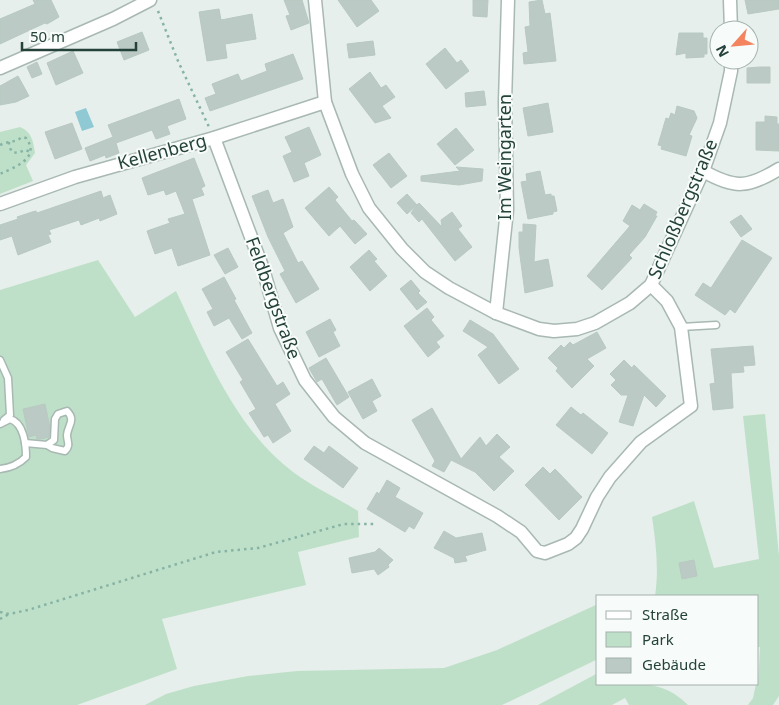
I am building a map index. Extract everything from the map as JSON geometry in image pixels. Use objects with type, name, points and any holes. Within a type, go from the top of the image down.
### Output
[{"type":"street","name":"Schloßbergstraße","points":[[315,0],[325,102],[352,174],[369,208],[402,249],[425,272],[449,288],[496,312],[539,329],[554,331],[577,329],[594,323],[630,303],[651,285],[703,172],[720,123],[731,70]]},
{"type":"street","name":"Im Weingarten","points":[[496,312],[507,210],[505,102],[508,0]]},
{"type":"street","points":[[730,0],[731,20]]},
{"type":"street","points":[[0,68],[154,4]]},
{"type":"street","name":"Kellenberg","points":[[0,204],[75,176],[214,138],[325,102]]},
{"type":"street","name":"Feldbergstraße","points":[[214,138],[263,270],[280,328],[305,380],[334,417],[365,443],[497,516],[521,532],[537,551],[545,553],[568,544],[576,538],[597,497],[610,477],[641,442],[691,406],[681,327]]},
{"type":"street","points":[[703,172],[723,182],[742,184],[759,181],[779,169]]},
{"type":"street","points":[[651,285],[667,301],[681,327]]},
{"type":"lane","points":[[681,327],[716,325]]},
{"type":"lane","points":[[0,360],[8,378],[10,415],[2,422]]},
{"type":"lane","points":[[25,443],[47,445],[65,451],[69,445],[67,434],[72,418],[67,411],[58,414],[55,419],[54,440],[47,445]]},
{"type":"lane","points":[[0,469],[16,465],[26,457],[25,443],[17,422],[10,420],[2,422]]},
{"type":"path","points":[[154,4],[214,138]]},
{"type":"path","points":[[0,145],[16,142],[22,137],[26,138],[30,144],[31,152],[28,159],[0,174]]},
{"type":"path","points":[[9,142],[12,152],[18,153],[25,150],[31,152]]},
{"type":"path","points":[[0,619],[9,614],[28,610],[216,552],[258,548],[344,524],[375,524]]},
{"type":"path","points":[[0,612],[9,614]]},
{"type":"green space","points":[[20,127],[27,131],[34,145],[35,153],[26,165],[33,181],[0,194],[0,132]]},
{"type":"green space","points":[[98,260],[135,317],[176,291],[224,389],[254,434],[293,472],[358,511],[359,537],[298,552],[306,585],[162,619],[177,669],[77,705],[0,705],[0,290]]},
{"type":"green space","points":[[765,414],[779,556],[779,696],[773,705],[748,705],[753,698],[756,685],[759,685],[759,595],[655,595],[657,576],[652,517],[694,501],[714,568],[759,559],[743,416]]},
{"type":"green space","points":[[596,605],[596,660],[502,705],[145,705],[166,694],[194,686],[248,676],[297,671],[444,668],[497,650]]},
{"type":"green space","points":[[596,674],[596,685],[657,686],[678,696],[688,705],[629,705],[625,698],[612,705],[538,705]]},
{"type":"water","points":[[86,108],[94,127],[82,131],[75,112]]},
{"type":"building","points":[[33,0],[51,0],[59,17],[0,44],[0,19],[35,4]]},
{"type":"building","points":[[284,0],[302,0],[309,23],[291,30],[286,16],[290,15]]},
{"type":"building","points":[[338,0],[371,0],[379,11],[357,27]]},
{"type":"building","points":[[473,0],[488,0],[487,17],[473,16]]},
{"type":"building","points":[[542,0],[545,14],[550,13],[556,61],[524,64],[523,53],[528,52],[525,27],[530,26],[529,2]]},
{"type":"building","points":[[745,0],[779,0],[779,9],[748,14]]},
{"type":"building","points":[[219,9],[221,20],[252,14],[256,39],[225,44],[227,58],[207,61],[199,12]]},
{"type":"building","points":[[142,32],[149,50],[124,60],[117,42]]},
{"type":"building","points":[[679,33],[703,33],[703,38],[707,38],[707,54],[704,54],[704,57],[686,58],[686,53],[676,55]]},
{"type":"building","points":[[373,41],[375,55],[349,58],[347,44]]},
{"type":"building","points":[[445,48],[457,63],[461,60],[469,71],[446,89],[426,64]]},
{"type":"building","points":[[73,51],[83,73],[56,85],[47,63]]},
{"type":"building","points":[[293,54],[303,79],[210,111],[205,98],[216,94],[212,84],[238,74],[241,81],[267,71],[265,64]]},
{"type":"building","points":[[37,62],[42,74],[32,78],[27,67]]},
{"type":"building","points":[[759,67],[770,67],[770,83],[747,83],[747,70],[759,70]]},
{"type":"building","points":[[370,72],[381,88],[386,85],[395,97],[382,106],[391,118],[375,123],[349,89]]},
{"type":"building","points":[[18,76],[29,96],[16,102],[0,105],[0,86]]},
{"type":"building","points":[[484,91],[486,105],[466,107],[465,93]]},
{"type":"building","points":[[179,99],[186,119],[167,126],[170,134],[156,139],[152,130],[116,143],[119,153],[106,158],[105,155],[90,161],[85,148],[113,137],[108,125]]},
{"type":"building","points":[[548,103],[553,132],[528,136],[523,108]]},
{"type":"building","points":[[677,106],[694,111],[697,118],[689,135],[692,136],[686,156],[661,149],[662,146],[658,145],[666,118],[669,119],[671,113],[675,115]]},
{"type":"building","points":[[765,116],[777,117],[777,124],[779,124],[779,151],[756,150],[756,122],[765,122]]},
{"type":"building","points":[[72,123],[82,149],[55,159],[45,132]]},
{"type":"building","points":[[309,127],[321,155],[304,163],[309,176],[294,182],[283,156],[292,152],[285,137]]},
{"type":"building","points":[[456,128],[474,150],[455,165],[437,144]]},
{"type":"building","points":[[389,153],[407,176],[391,188],[373,165]]},
{"type":"building","points":[[194,158],[205,186],[201,188],[204,195],[192,199],[210,255],[178,266],[172,248],[155,254],[147,231],[170,223],[168,219],[185,214],[176,191],[166,195],[164,190],[148,195],[142,178]]},
{"type":"building","points":[[456,167],[483,169],[482,181],[459,185],[421,181],[421,176],[460,171]]},
{"type":"building","points":[[540,171],[545,195],[551,194],[551,196],[554,196],[557,211],[553,212],[553,214],[528,219],[521,182],[527,181],[526,174]]},
{"type":"building","points":[[329,187],[338,197],[335,200],[352,221],[354,220],[367,234],[355,244],[340,226],[329,236],[305,208]]},
{"type":"building","points":[[268,190],[273,203],[283,199],[293,227],[283,233],[298,263],[302,261],[319,289],[296,303],[280,274],[285,271],[268,237],[252,196]]},
{"type":"building","points":[[101,191],[103,198],[110,195],[117,214],[100,221],[99,218],[81,225],[79,220],[49,230],[51,234],[48,235],[51,242],[18,255],[12,236],[0,240],[0,225],[18,219],[17,217],[36,211],[37,213]]},
{"type":"building","points":[[407,194],[417,205],[407,214],[397,203]]},
{"type":"building","points":[[419,203],[442,227],[441,220],[452,212],[462,226],[458,229],[472,247],[455,261],[422,219],[419,222],[411,213]]},
{"type":"building","points":[[644,204],[657,212],[655,216],[657,216],[645,237],[629,255],[632,258],[602,290],[587,276],[630,226],[623,221],[632,205],[640,210]]},
{"type":"building","points":[[741,215],[752,229],[741,237],[730,222]]},
{"type":"building","points":[[523,224],[536,225],[534,262],[548,259],[553,286],[525,293],[519,248],[519,232],[523,232]]},
{"type":"building","points":[[742,240],[772,258],[735,313],[730,309],[725,315],[695,295],[703,283],[711,288]]},
{"type":"building","points":[[228,248],[238,267],[225,274],[214,255]]},
{"type":"building","points":[[369,250],[377,259],[374,261],[387,276],[370,291],[350,267]]},
{"type":"building","points":[[224,277],[252,333],[242,339],[229,318],[214,326],[207,312],[213,309],[202,289]]},
{"type":"building","points":[[411,280],[420,291],[418,293],[427,302],[417,310],[400,289]]},
{"type":"building","points":[[427,308],[434,317],[431,320],[444,336],[436,342],[440,347],[428,357],[404,326]]},
{"type":"building","points":[[330,319],[336,330],[333,332],[340,346],[319,357],[306,332]]},
{"type":"building","points":[[470,320],[493,334],[519,369],[499,384],[478,355],[488,347],[463,331]]},
{"type":"building","points":[[597,332],[606,348],[587,359],[594,366],[572,388],[556,371],[558,368],[548,358],[561,345],[564,348],[570,342],[573,345]]},
{"type":"building","points":[[248,339],[277,386],[283,382],[290,394],[275,404],[291,431],[273,443],[268,435],[264,437],[249,413],[256,409],[240,382],[243,380],[226,352]]},
{"type":"building","points":[[753,346],[755,365],[743,366],[744,372],[731,373],[733,408],[713,410],[710,384],[715,383],[711,349]]},
{"type":"building","points":[[326,358],[349,397],[337,405],[322,379],[317,382],[309,368]]},
{"type":"building","points":[[624,360],[632,368],[634,365],[666,396],[656,407],[644,395],[633,426],[619,422],[628,395],[621,395],[611,385],[616,380],[610,374]]},
{"type":"building","points":[[372,379],[381,396],[372,401],[377,411],[363,419],[348,392]]},
{"type":"building","points":[[45,404],[50,428],[49,437],[37,439],[36,435],[29,437],[23,409]]},
{"type":"building","points":[[571,407],[581,415],[583,413],[608,433],[592,454],[556,425]]},
{"type":"building","points":[[432,408],[461,459],[480,437],[486,446],[497,434],[510,447],[499,457],[514,471],[494,491],[475,472],[451,460],[444,472],[432,466],[435,461],[412,420]]},
{"type":"building","points":[[314,446],[324,453],[329,446],[358,468],[343,488],[304,459]]},
{"type":"building","points":[[543,467],[550,474],[555,469],[582,497],[559,520],[525,485]]},
{"type":"building","points":[[387,480],[400,488],[395,497],[423,513],[414,529],[409,526],[405,532],[367,509]]},
{"type":"building","points":[[444,531],[456,538],[482,533],[486,550],[465,556],[467,561],[455,563],[454,558],[434,548]]},
{"type":"building","points":[[379,548],[393,560],[388,565],[389,567],[378,575],[374,569],[352,573],[349,558],[375,552]]},
{"type":"building","points":[[694,560],[697,576],[682,579],[679,563]]}]
